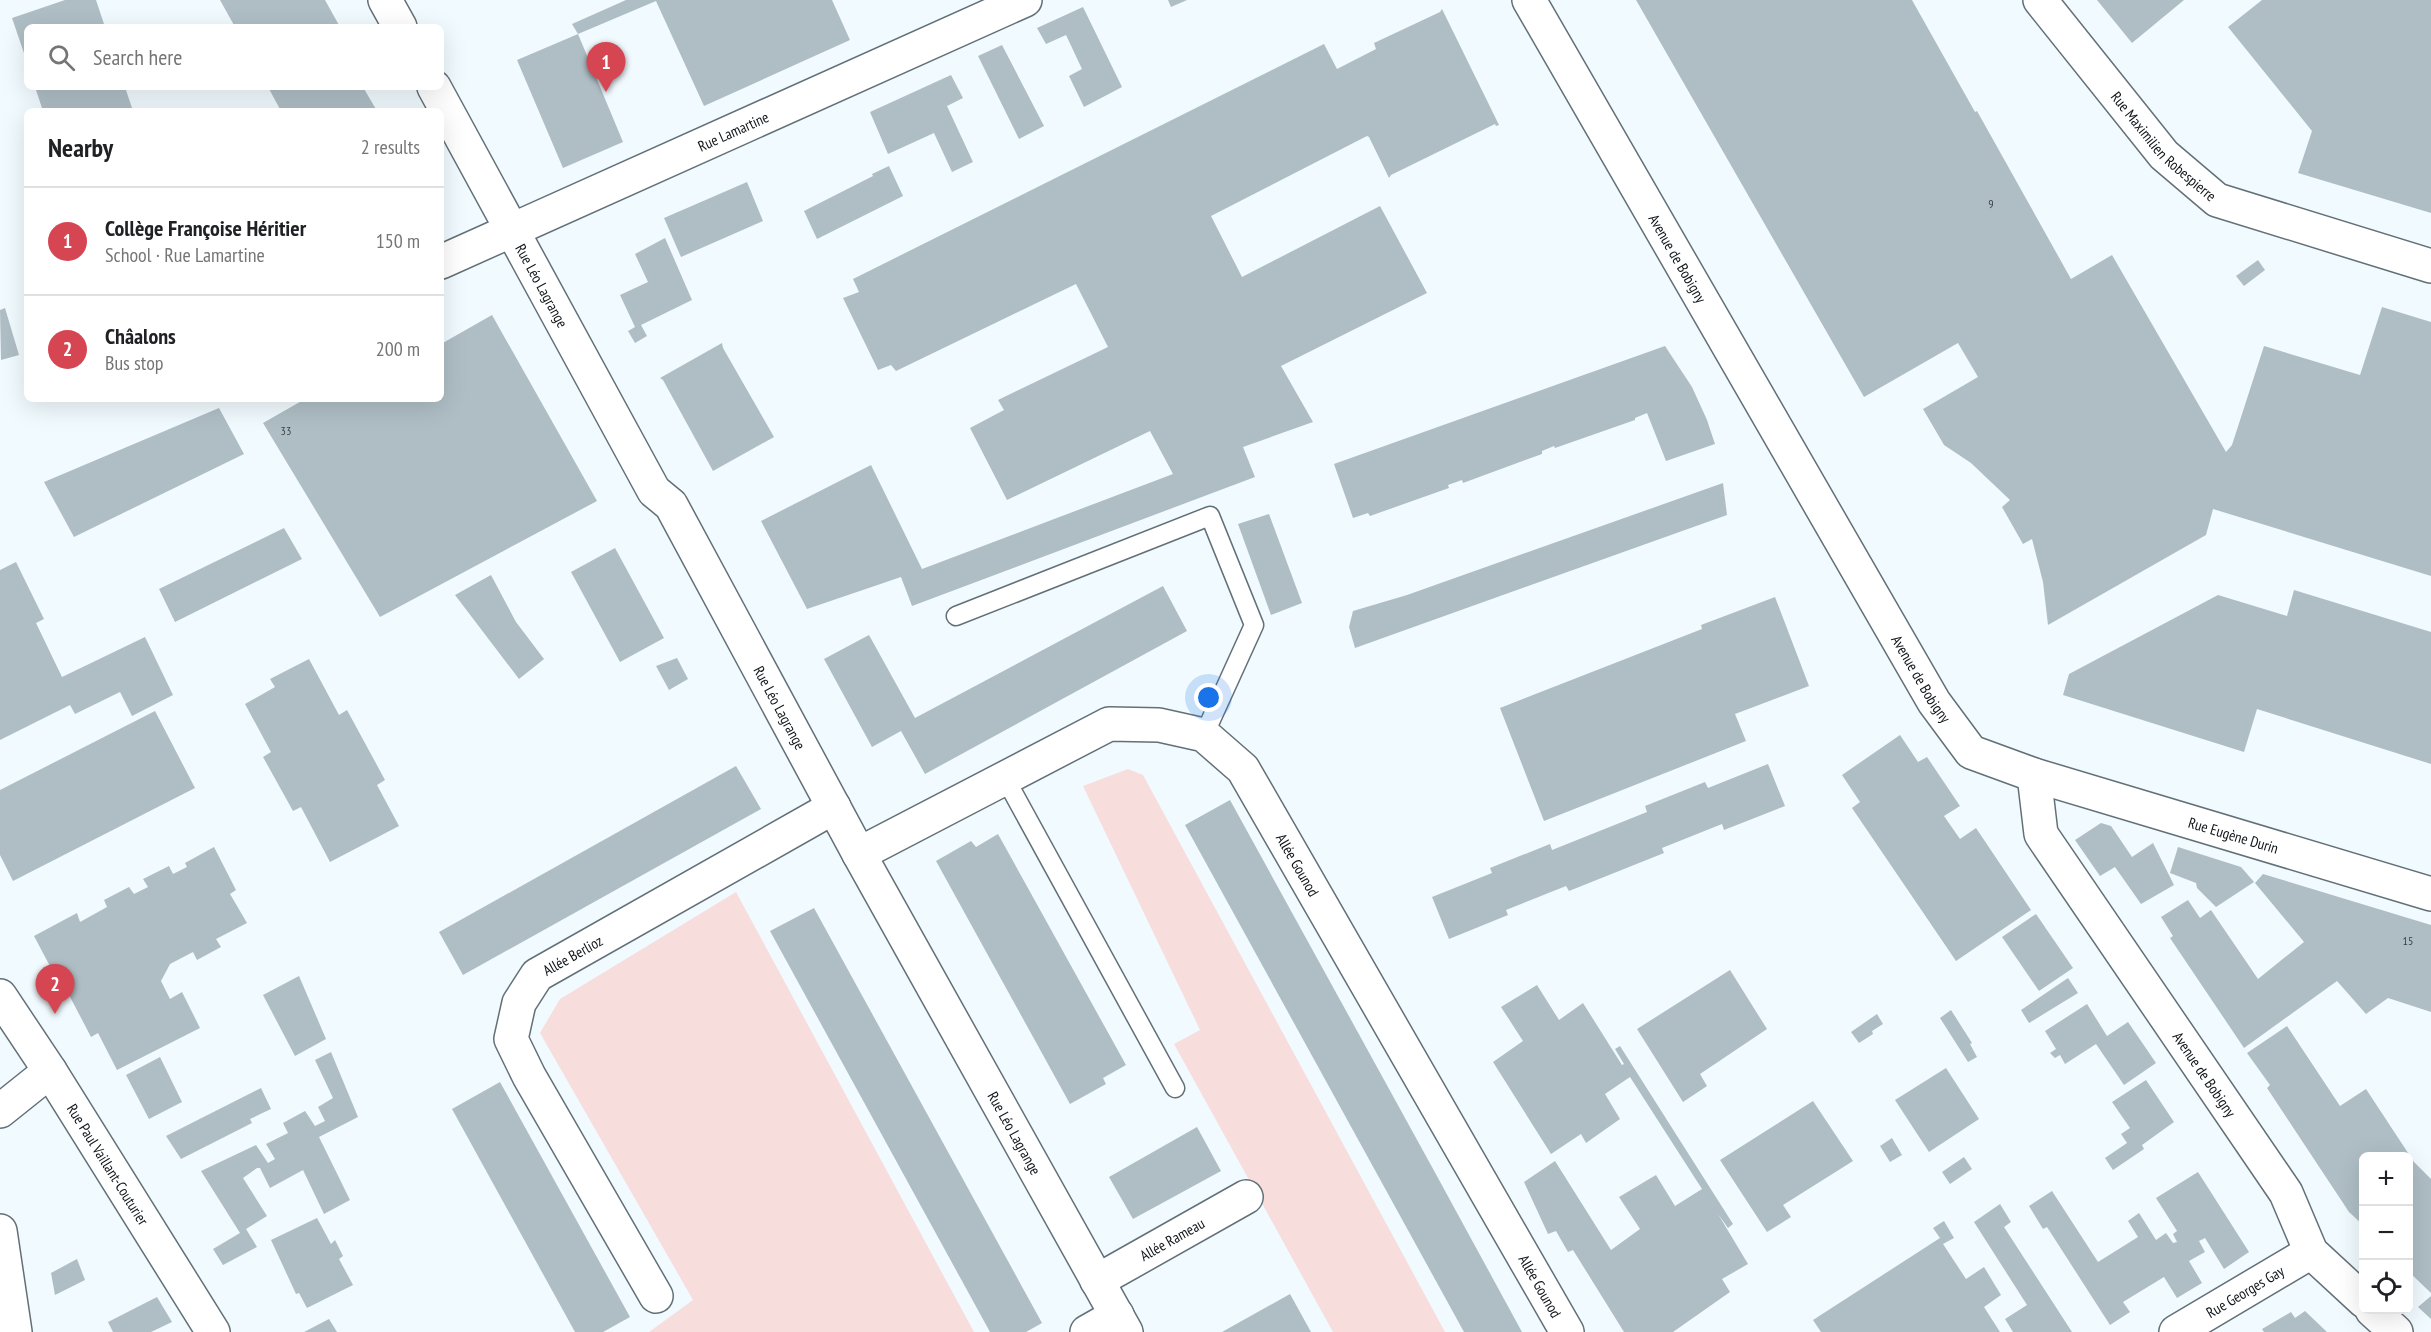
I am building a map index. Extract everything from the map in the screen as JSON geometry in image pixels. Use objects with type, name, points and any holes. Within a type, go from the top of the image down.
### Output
[{"type":"street","points":[[385,0],[398,24]]},
{"type":"street","name":"Rue Lamartine","points":[[444,261],[1025,0]]},
{"type":"street","name":"Avenue de Bobigny","points":[[1529,0],[1934,702],[1971,752],[2034,775],[2041,834],[2286,1193],[2311,1252],[2359,1297]]},
{"type":"street","name":"Rue Maximilien Robespierre","points":[[2040,0],[2164,155],[2217,200],[2431,266]]},
{"type":"street","name":"Rue Léo Lagrange","points":[[436,90],[654,490],[670,505],[859,854],[1122,1323]]},
{"type":"street","name":"Allée Gounod","points":[[859,854],[1109,724],[1159,725],[1204,735],[1243,769],[1567,1332]]},
{"type":"street","name":"Rue Eugène Durin","points":[[2034,775],[2431,894]]},
{"type":"street","name":"Allée Berlioz","points":[[656,1296],[529,1076],[511,1040],[519,1003],[537,975],[834,807]]},
{"type":"street","name":"Rue Paul Vaillant-Couturier","points":[[0,996],[50,1071],[213,1332]]},
{"type":"street","points":[[0,1111],[50,1071]]},
{"type":"street","name":"Allée Rameau","points":[[1097,1281],[1246,1197]]},
{"type":"street","points":[[0,1231],[15,1332]]},
{"type":"street","name":"Rue Georges Gay","points":[[2176,1332],[2311,1252]]},
{"type":"street","points":[[2376,1314],[2396,1332]]},
{"type":"street","points":[[1087,1332],[1122,1323]]},
{"type":"lane","points":[[956,616],[1210,516],[1254,625],[1204,735]]},
{"type":"lane","points":[[1005,778],[1175,1088]]},
{"type":"shaded area","points":[[1128,769],[1143,775],[1445,1332],[1333,1332],[1174,1044],[1200,1030],[1083,786]]},
{"type":"shaded area","points":[[736,892],[974,1332],[649,1332],[693,1300],[540,1033],[560,999]]},
{"type":"building","points":[[65,0],[96,0],[104,24],[24,24],[24,53],[12,18]]},
{"type":"building","points":[[220,0],[325,0],[338,24],[233,24]]},
{"type":"building","points":[[626,0],[832,0],[850,40],[704,106],[656,1],[578,34],[572,24]]},
{"type":"building","points":[[1168,0],[1187,0],[1171,7]]},
{"type":"building","points":[[1636,0],[1912,0],[2071,279],[2112,255],[2226,452],[2232,445],[2264,346],[2360,375],[2382,307],[2431,322],[2431,576],[2213,509],[2206,535],[2048,625],[2043,582],[2032,539],[2023,544],[2002,507],[2010,500],[1971,463],[1944,445],[1923,409],[1978,377],[1958,343],[1864,397]]},
{"type":"building","points":[[2097,0],[2184,0],[2132,43]]},
{"type":"building","points":[[2262,0],[2431,0],[2431,213],[2298,173],[2312,131],[2228,27]]},
{"type":"building","points":[[1083,7],[1122,87],[1084,107],[1069,76],[1082,69],[1066,35],[1046,44],[1037,28]]},
{"type":"building","points":[[1442,9],[1499,125],[1495,124],[1389,178],[1367,136],[1211,216],[1242,277],[1380,206],[1427,293],[1281,366],[1313,422],[1243,447],[1255,477],[912,606],[901,577],[807,609],[761,521],[871,465],[922,569],[1173,474],[1150,431],[1007,500],[970,428],[1004,410],[998,400],[1108,347],[1076,284],[896,371],[891,365],[878,370],[843,298],[859,292],[853,279],[1324,44],[1337,69],[1376,49],[1374,43]]},
{"type":"building","points":[[578,34],[623,142],[563,168],[517,60]]},
{"type":"building","points":[[1002,45],[1044,126],[1019,139],[978,56]]},
{"type":"building","points":[[951,75],[963,98],[947,106],[973,162],[952,172],[934,133],[888,154],[870,112]]},
{"type":"building","points":[[36,90],[126,90],[132,108],[42,108]]},
{"type":"building","points":[[270,90],[365,90],[375,108],[279,108]]},
{"type":"building","points":[[889,166],[903,196],[817,239],[804,211]]},
{"type":"building","points":[[747,182],[763,221],[681,257],[664,218]]},
{"type":"building","points":[[665,238],[692,300],[641,325],[647,336],[635,343],[628,331],[635,327],[620,295],[648,282],[635,254]]},
{"type":"building","points":[[2258,260],[2265,270],[2244,286],[2236,276]]},
{"type":"building","points":[[5,308],[19,355],[1,360],[0,310]]},
{"type":"building","points":[[492,315],[597,501],[380,617],[263,423],[300,402],[444,402],[444,342]]},
{"type":"building","points":[[722,343],[774,437],[713,471],[660,378]]},
{"type":"building","points":[[1665,346],[1692,387],[1715,444],[1666,461],[1647,413],[1635,420],[1555,448],[1554,446],[1542,451],[1542,454],[1463,483],[1462,480],[1448,485],[1449,488],[1370,516],[1368,513],[1353,518],[1334,464]]},
{"type":"building","points":[[219,408],[244,454],[74,537],[44,482]]},
{"type":"building","points":[[1723,483],[1727,515],[1355,648],[1349,627],[1353,611],[1407,595]]},
{"type":"building","points":[[1269,514],[1302,603],[1271,615],[1238,524]]},
{"type":"building","points":[[284,528],[302,559],[175,622],[159,589]]},
{"type":"building","points":[[615,548],[664,638],[620,662],[571,572]]},
{"type":"building","points":[[16,562],[44,619],[36,623],[62,677],[145,637],[173,695],[132,716],[120,692],[75,714],[70,705],[0,740],[0,570]]},
{"type":"building","points":[[491,575],[516,622],[544,659],[519,679],[455,595]]},
{"type":"building","points":[[1163,586],[1187,631],[925,774],[901,731],[872,747],[824,659],[869,635],[915,718]]},
{"type":"building","points":[[2294,590],[2431,632],[2431,764],[2257,709],[2244,752],[2063,695],[2069,674],[2218,595],[2287,616]]},
{"type":"building","points":[[1775,597],[1809,686],[1735,714],[1746,741],[1544,821],[1500,708],[1702,629],[1701,625]]},
{"type":"building","points":[[677,658],[688,679],[669,690],[656,666]]},
{"type":"building","points":[[309,659],[339,715],[347,710],[385,780],[377,785],[399,826],[330,862],[301,807],[293,811],[263,757],[271,752],[245,704],[275,687],[270,679]]},
{"type":"building","points":[[155,711],[195,788],[13,881],[0,855],[0,790]]},
{"type":"building","points":[[1900,735],[1918,762],[1927,757],[1960,806],[1944,816],[1960,839],[1976,828],[2031,910],[1956,961],[1852,808],[1860,802],[1842,775]]},
{"type":"building","points":[[1768,764],[1785,806],[1724,830],[1722,824],[1662,848],[1664,853],[1569,891],[1566,886],[1506,910],[1508,915],[1449,939],[1432,897],[1492,873],[1490,868],[1550,844],[1552,850],[1647,812],[1645,806],[1705,782],[1708,788]]},
{"type":"building","points":[[736,766],[761,809],[463,975],[439,932]]},
{"type":"building","points":[[1230,800],[1522,1332],[1464,1332],[1185,825]]},
{"type":"building","points":[[2101,823],[2111,826],[2132,857],[2153,843],[2174,885],[2141,904],[2115,867],[2100,876],[2075,840]]},
{"type":"building","points":[[998,834],[1126,1065],[1103,1078],[1106,1084],[1070,1104],[936,861],[971,841],[976,847]]},
{"type":"building","points":[[214,847],[236,890],[230,894],[247,923],[216,939],[221,947],[197,960],[193,952],[170,964],[161,981],[170,999],[182,992],[200,1028],[117,1070],[98,1033],[91,1037],[55,968],[52,970],[34,936],[77,913],[80,922],[107,907],[104,900],[129,887],[134,894],[148,887],[143,879],[169,866],[173,874],[187,867],[185,863]]},
{"type":"building","points":[[2178,847],[2241,867],[2254,882],[2216,907],[2197,888],[2196,883],[2170,873]]},
{"type":"building","points":[[2263,874],[2431,925],[2431,1012],[2388,998],[2366,1014],[2337,981],[2244,1048],[2170,938],[2173,936],[2161,917],[2188,900],[2200,918],[2211,910],[2258,979],[2304,942],[2255,883]]},
{"type":"building","points":[[814,908],[1042,1323],[1026,1332],[990,1332],[770,931]]},
{"type":"building","points":[[2036,914],[2073,968],[2039,991],[2002,937]]},
{"type":"building","points":[[1730,970],[1767,1029],[1700,1074],[1707,1086],[1683,1102],[1637,1029]]},
{"type":"building","points":[[299,976],[326,1039],[295,1056],[263,995]]},
{"type":"building","points":[[2068,978],[2078,993],[2029,1023],[2021,1010]]},
{"type":"building","points":[[1537,985],[1559,1020],[1583,1003],[1622,1065],[1624,1064],[1615,1049],[1620,1046],[1733,1224],[1728,1228],[1718,1214],[1748,1264],[1722,1279],[1730,1292],[1673,1332],[1624,1332],[1573,1250],[1568,1252],[1556,1231],[1548,1234],[1524,1182],[1555,1161],[1611,1250],[1640,1229],[1619,1197],[1656,1175],[1675,1206],[1702,1189],[1630,1077],[1605,1094],[1620,1119],[1586,1143],[1581,1134],[1551,1154],[1493,1062],[1523,1041],[1501,1007]]},
{"type":"building","points":[[2087,1004],[2107,1036],[2128,1022],[2156,1063],[2124,1085],[2096,1044],[2065,1064],[2060,1055],[2055,1058],[2050,1053],[2056,1049],[2045,1031]]},
{"type":"building","points":[[1951,1010],[1972,1043],[1970,1044],[1977,1057],[1968,1062],[1940,1018]]},
{"type":"building","points":[[1877,1014],[1883,1024],[1859,1043],[1851,1032]]},
{"type":"building","points":[[2287,1026],[2340,1106],[2366,1089],[2407,1152],[2359,1152],[2359,1221],[2349,1212],[2267,1088],[2270,1085],[2247,1053]]},
{"type":"building","points":[[331,1052],[358,1117],[319,1137],[350,1200],[324,1214],[303,1170],[270,1188],[260,1168],[257,1168],[243,1178],[267,1216],[246,1229],[257,1247],[223,1265],[213,1249],[240,1233],[201,1171],[256,1145],[268,1163],[275,1159],[266,1144],[288,1133],[283,1123],[305,1111],[315,1126],[325,1121],[318,1107],[333,1098],[315,1060]]},
{"type":"building","points":[[160,1057],[182,1102],[149,1119],[126,1075]]},
{"type":"building","points":[[1946,1068],[1979,1119],[1929,1152],[1895,1100]]},
{"type":"building","points":[[2146,1080],[2174,1122],[2142,1145],[2144,1149],[2113,1170],[2105,1158],[2127,1143],[2121,1134],[2130,1128],[2112,1102]]},
{"type":"building","points":[[500,1082],[630,1317],[603,1332],[575,1332],[452,1109]]},
{"type":"building","points":[[261,1088],[271,1109],[250,1119],[252,1123],[181,1159],[166,1136]]},
{"type":"building","points":[[1813,1101],[1853,1161],[1783,1205],[1791,1217],[1767,1232],[1720,1160]]},
{"type":"building","points":[[1197,1127],[1221,1171],[1133,1219],[1109,1177]]},
{"type":"building","points":[[1892,1138],[1902,1155],[1890,1162],[1880,1146]]},
{"type":"building","points":[[1964,1157],[1972,1169],[1950,1184],[1942,1172]]},
{"type":"building","points":[[2413,1160],[2431,1179],[2431,1293],[2413,1276]]},
{"type":"building","points":[[2198,1172],[2249,1252],[2224,1269],[2205,1238],[2199,1241],[2205,1252],[2189,1261],[2202,1283],[2177,1298],[2164,1277],[2123,1302],[2130,1312],[2110,1325],[2047,1227],[2043,1229],[2029,1206],[2052,1191],[2098,1262],[2138,1237],[2128,1221],[2139,1213],[2156,1240],[2166,1233],[2173,1243],[2177,1242],[2173,1234],[2177,1231],[2156,1198]]},
{"type":"building","points":[[2000,1204],[2011,1222],[2004,1227],[2072,1332],[2013,1332],[2005,1319],[2027,1305],[1974,1222]]},
{"type":"building","points":[[317,1218],[331,1244],[335,1240],[343,1256],[339,1259],[353,1285],[307,1308],[299,1293],[296,1294],[271,1240]]},
{"type":"building","points":[[1944,1221],[1954,1238],[1943,1244],[1966,1279],[1984,1267],[2001,1295],[1984,1307],[2000,1332],[1821,1332],[1813,1320],[1940,1238],[1933,1228]]},
{"type":"building","points":[[77,1259],[85,1280],[55,1295],[51,1273]]},
{"type":"building","points":[[1290,1294],[1311,1332],[1222,1332]]},
{"type":"building","points":[[2431,1296],[2431,1319],[2418,1307]]},
{"type":"building","points":[[157,1297],[172,1322],[151,1332],[113,1332],[108,1322]]},
{"type":"building","points":[[2305,1311],[2327,1332],[2264,1332],[2262,1329],[2291,1312],[2295,1318]]},
{"type":"building","points":[[329,1319],[337,1332],[304,1332]]},
{"type":"place","name":"Collège Françoise Héritier","points":[[606,92]]},
{"type":"place","name":"Châalons","points":[[55,1014]]}]
